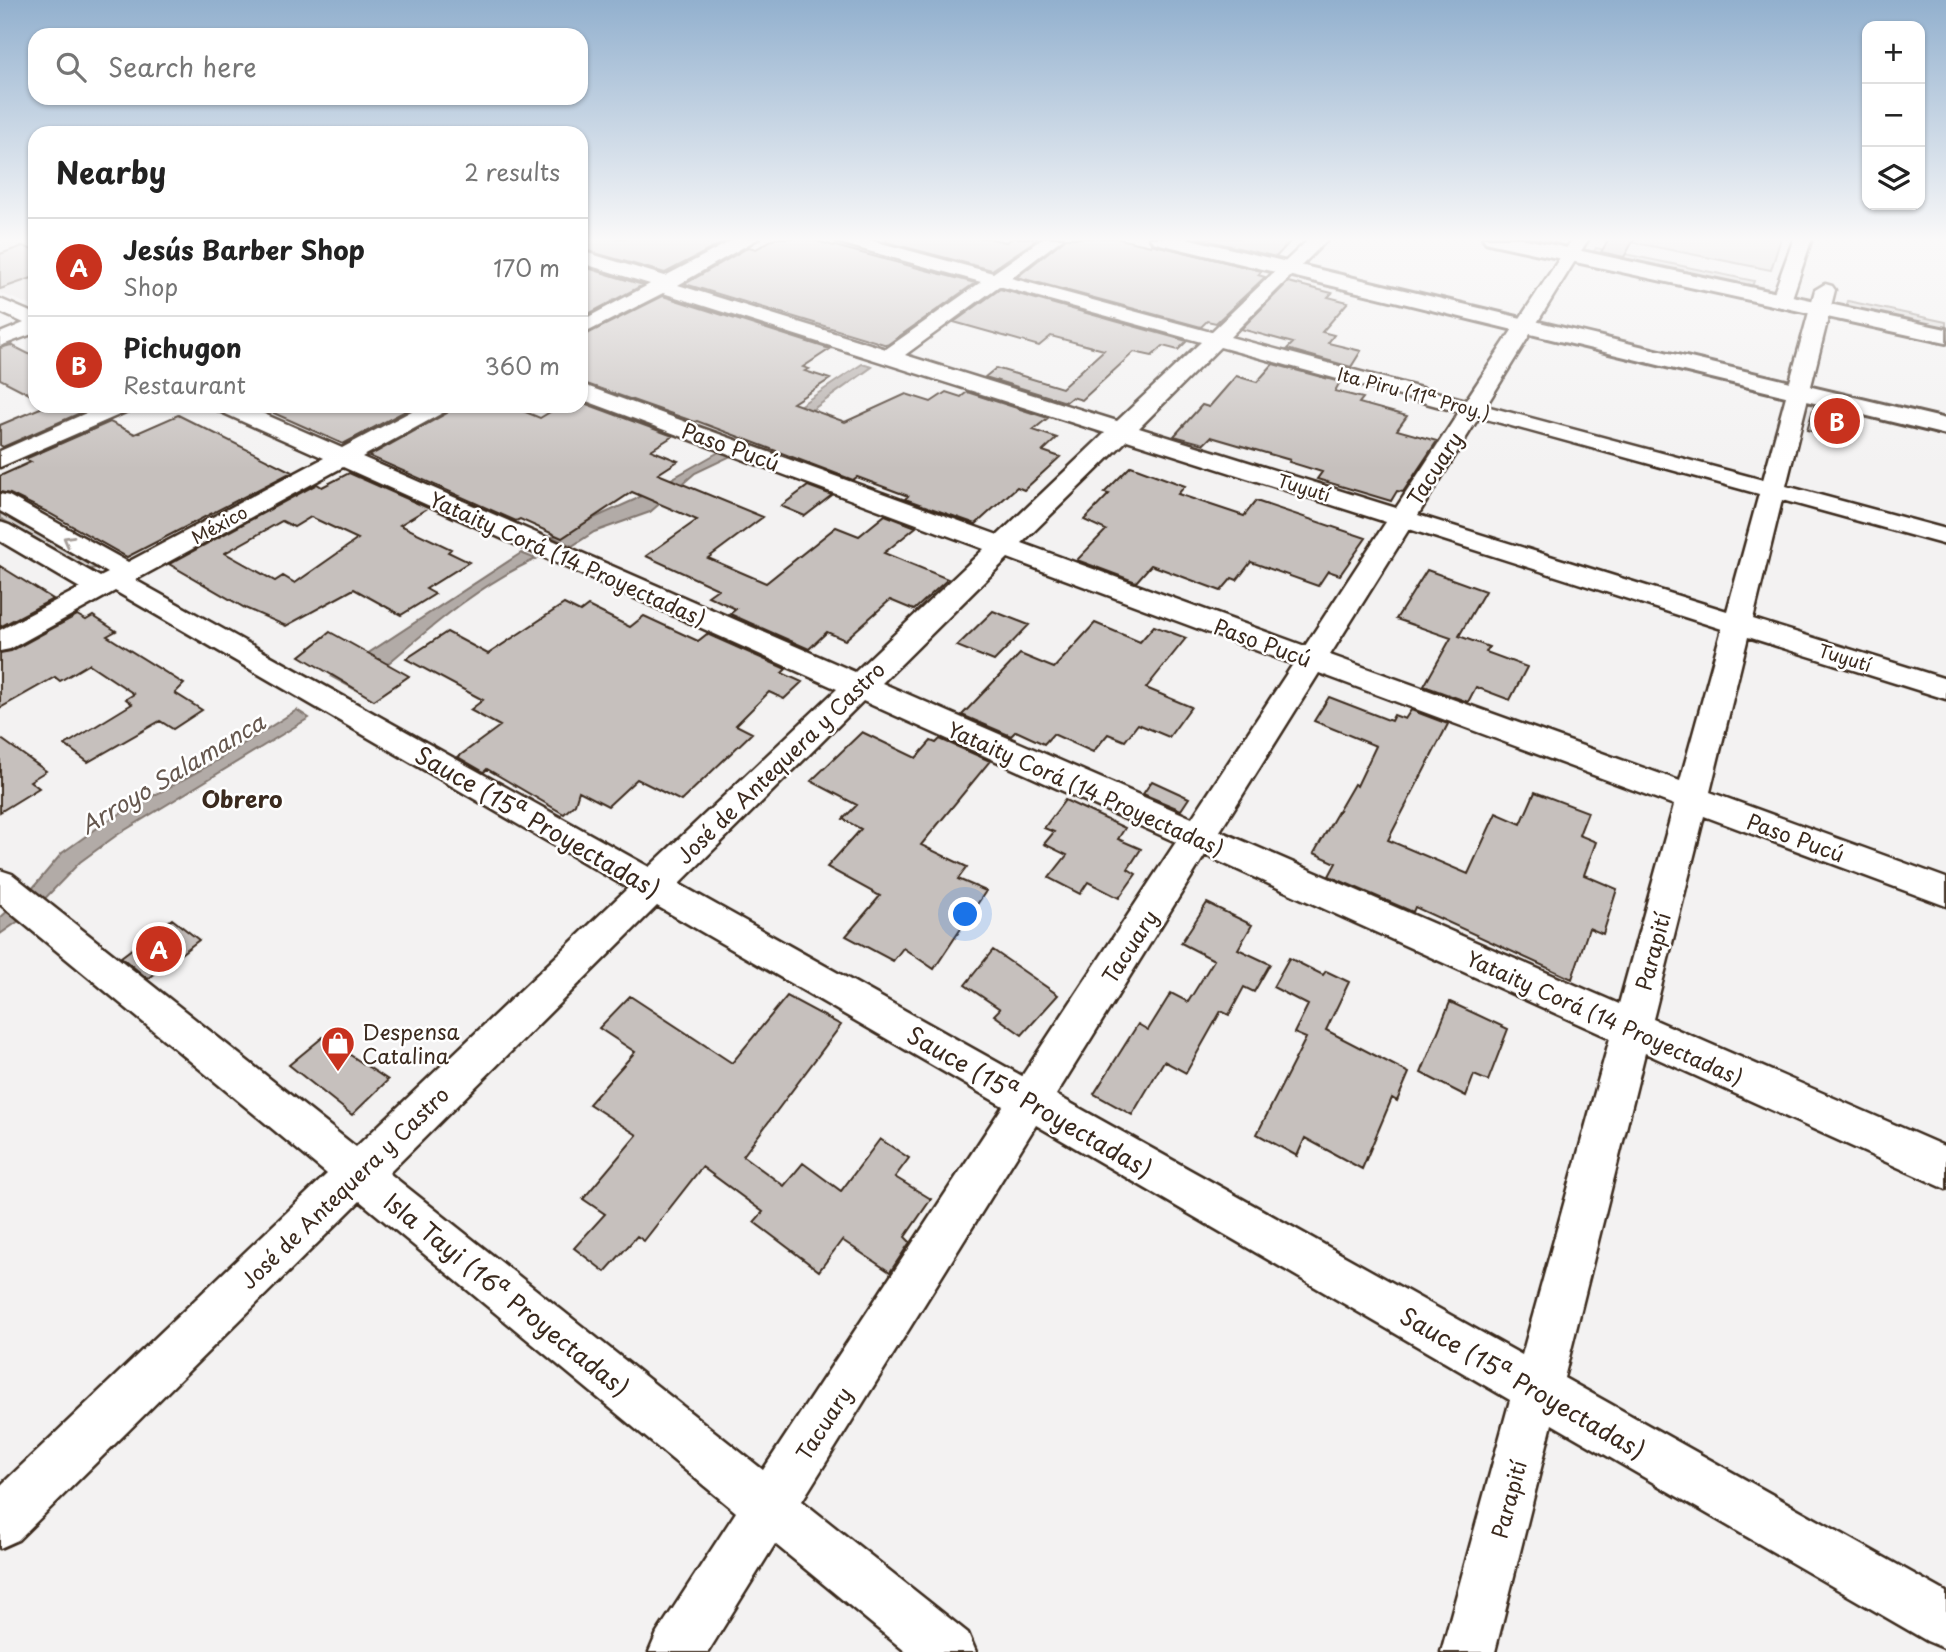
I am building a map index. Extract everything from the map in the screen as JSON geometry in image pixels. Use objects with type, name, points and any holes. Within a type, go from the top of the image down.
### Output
[{"type":"street","points":[[588,325],[607,315]]},
{"type":"street","name":"Tuyutí","points":[[754,315],[1946,689]]},
{"type":"street","points":[[889,357],[947,315]]},
{"type":"street","name":"Ita Piru (11ª Proy.)","points":[[1126,315],[1946,537]]},
{"type":"street","name":"José de Antequera y Castro","points":[[0,1522],[1239,315]]},
{"type":"street","points":[[1480,315],[1946,426]]},
{"type":"street","name":"Tacuary","points":[[676,1652],[1532,315]]},
{"type":"street","name":"Parapití","points":[[1468,1652],[1819,315]]},
{"type":"street","points":[[1873,315],[1946,337]]},
{"type":"street","points":[[0,340],[28,329]]},
{"type":"street","name":"Paso Pucú","points":[[588,394],[1946,892]]},
{"type":"street","points":[[0,460],[104,413]]},
{"type":"street","name":"Yataity Corá (14 Proyectadas)","points":[[243,413],[1946,1168]]},
{"type":"street","name":"México","points":[[0,642],[425,413]]},
{"type":"street","name":"Sauce (15ª Proyectadas)","points":[[0,502],[114,580],[1946,1622]]},
{"type":"street","name":"Sauce (15ª Proyectadas)","points":[[0,530],[114,580]]},
{"type":"street","name":"Isla Tayi (16ª Proyectadas)","points":[[0,884],[948,1652]]},
{"type":"shaded area","points":[[1874,315],[1914,315],[1946,322],[1946,331]]},
{"type":"shaded area","points":[[862,364],[872,367],[795,422],[799,406]]},
{"type":"shaded area","points":[[719,452],[731,456],[695,473],[650,512],[594,532],[572,546],[552,537],[634,500]]},
{"type":"shaded area","points":[[0,510],[97,565],[96,568],[89,569],[0,518]]},
{"type":"shaded area","points":[[521,553],[536,559],[511,571],[465,602],[356,690],[332,677]]},
{"type":"shaded area","points":[[297,710],[309,718],[117,835],[80,862],[33,911],[0,934],[0,918],[32,889],[62,853],[107,821],[208,766]]},
{"type":"building","points":[[625,315],[723,315],[830,349],[803,367],[809,369],[805,371],[830,379],[793,403],[845,422],[906,394],[931,402],[946,392],[961,397],[967,392],[1048,418],[1033,430],[1057,438],[1043,451],[1060,457],[1024,490],[1017,487],[976,524],[905,499],[908,496],[857,477],[853,480],[697,421],[588,384],[588,334]]},
{"type":"building","points":[[788,315],[929,315],[887,345]]},
{"type":"building","points":[[964,315],[1094,315],[1187,341],[1178,350],[1163,346],[1152,356],[1134,352],[1082,400],[1072,397],[1066,402],[985,377],[996,368],[1062,388],[1104,350],[1051,336],[1039,346],[954,322]]},
{"type":"building","points":[[1157,315],[1224,315],[1216,323],[1207,321],[1201,327]]},
{"type":"building","points":[[1255,315],[1337,315],[1322,332],[1334,335],[1328,343],[1361,351],[1351,367],[1287,349],[1293,343],[1241,329]]},
{"type":"building","points":[[11,345],[28,354],[28,393],[0,379],[0,348]]},
{"type":"building","points":[[1273,364],[1340,382],[1335,391],[1363,398],[1359,403],[1407,416],[1397,430],[1437,441],[1403,492],[1397,491],[1391,501],[1317,479],[1322,472],[1289,462],[1290,460],[1211,437],[1204,444],[1174,436],[1202,405],[1209,407],[1236,376],[1257,382]]},
{"type":"building","points":[[588,405],[673,436],[651,450],[678,461],[658,474],[763,517],[708,558],[766,583],[836,527],[859,536],[885,515],[916,527],[884,553],[948,579],[914,610],[890,600],[845,640],[827,632],[809,649],[730,614],[736,609],[708,596],[718,589],[646,556],[697,520],[632,492],[562,538],[520,519],[516,521],[369,456],[447,413],[528,413],[540,418],[548,413],[588,413]]},
{"type":"building","points":[[1814,406],[1853,415],[1846,440],[1807,430]]},
{"type":"building","points":[[28,413],[80,413],[3,447],[0,445],[0,425]]},
{"type":"building","points":[[274,413],[402,413],[343,444]]},
{"type":"building","points":[[178,415],[292,472],[127,557],[47,512],[0,492],[0,476],[31,462],[25,459],[110,422],[135,434]]},
{"type":"building","points":[[1131,466],[1185,486],[1178,494],[1244,516],[1256,501],[1366,538],[1340,575],[1328,571],[1318,586],[1251,562],[1237,580],[1232,578],[1221,591],[1151,565],[1136,582],[1077,560],[1106,530],[1084,520],[1109,494],[1104,493]]},
{"type":"building","points":[[349,473],[428,508],[400,525],[451,549],[448,552],[469,562],[426,589],[435,594],[401,615],[354,589],[286,626],[245,608],[169,564],[317,484],[322,487]],"holes":[[[311,517],[358,539],[295,583],[283,576],[275,581],[225,553],[282,521],[294,527]]]},
{"type":"building","points":[[808,486],[832,495],[805,516],[781,506]]},
{"type":"building","points":[[0,566],[53,599],[0,627]]},
{"type":"building","points":[[1427,570],[1485,591],[1459,636],[1489,647],[1486,652],[1527,667],[1510,700],[1476,687],[1468,702],[1424,686],[1451,638],[1396,619]]},
{"type":"building","points":[[564,604],[580,612],[588,606],[630,627],[644,616],[698,641],[707,634],[786,669],[782,673],[802,682],[784,699],[769,692],[736,725],[752,733],[681,801],[637,779],[608,806],[579,791],[575,804],[564,814],[487,769],[484,772],[458,757],[500,726],[470,710],[483,700],[406,659],[447,632],[488,654]]},
{"type":"building","points":[[993,611],[1029,625],[994,661],[957,646]]},
{"type":"building","points":[[77,615],[86,620],[93,616],[116,631],[107,636],[184,684],[175,693],[202,710],[173,729],[160,721],[88,762],[65,745],[132,704],[126,699],[134,694],[89,664],[60,681],[55,677],[0,708],[0,653],[11,651]]},
{"type":"building","points":[[1095,623],[1140,642],[1154,626],[1186,638],[1146,688],[1191,707],[1169,737],[1138,724],[1125,741],[1108,734],[1093,752],[1053,734],[1044,744],[1016,731],[1011,736],[962,715],[1020,654],[1054,668]]},
{"type":"building","points":[[330,632],[409,676],[374,700],[300,656]]},
{"type":"building","points":[[1329,697],[1391,721],[1394,715],[1405,719],[1411,710],[1448,724],[1388,840],[1468,874],[1496,813],[1521,824],[1535,792],[1588,812],[1579,835],[1596,842],[1584,875],[1617,889],[1603,934],[1589,928],[1572,979],[1415,907],[1413,912],[1329,876],[1336,863],[1314,853],[1354,784],[1357,786],[1376,746],[1314,721]]},
{"type":"building","points":[[862,732],[916,758],[931,741],[936,743],[940,739],[990,761],[921,845],[967,867],[958,879],[986,891],[934,969],[903,948],[893,961],[846,936],[880,896],[827,867],[861,829],[843,819],[857,805],[811,781]]},
{"type":"building","points":[[0,738],[46,771],[30,781],[39,788],[0,812]]},
{"type":"building","points":[[1152,781],[1189,798],[1181,810],[1143,794]]},
{"type":"building","points":[[1065,800],[1125,828],[1118,839],[1141,849],[1128,869],[1136,874],[1119,898],[1088,882],[1080,894],[1049,878],[1067,855],[1044,844],[1054,832],[1044,828]]},
{"type":"building","points":[[1207,903],[1252,925],[1238,949],[1270,964],[1254,992],[1244,987],[1229,1015],[1221,1011],[1186,1073],[1164,1061],[1132,1115],[1094,1094],[1138,1024],[1148,1030],[1171,993],[1188,1002],[1214,960],[1181,943]]},
{"type":"building","points":[[172,919],[199,940],[148,979],[121,957]]},
{"type":"building","points":[[993,950],[1058,995],[1022,1035],[994,1015],[1000,1009],[965,985]]},
{"type":"building","points":[[1289,958],[1323,975],[1326,971],[1349,982],[1326,1030],[1409,1073],[1397,1101],[1392,1098],[1362,1169],[1305,1138],[1297,1156],[1257,1134],[1306,1038],[1294,1033],[1308,1005],[1273,987]]},
{"type":"building","points":[[630,996],[732,1063],[787,996],[841,1025],[743,1156],[784,1186],[803,1163],[841,1191],[880,1139],[909,1158],[895,1177],[931,1199],[905,1237],[910,1242],[890,1272],[842,1240],[819,1271],[754,1222],[763,1212],[702,1167],[644,1241],[637,1236],[605,1272],[574,1248],[605,1214],[583,1199],[637,1135],[589,1104],[635,1052],[599,1028]]},
{"type":"building","points":[[1450,1002],[1508,1029],[1488,1081],[1474,1075],[1466,1096],[1421,1073]]},
{"type":"building","name":"Despensa Catalina","points":[[323,1037],[388,1080],[352,1115],[289,1065]]},
{"type":"place","name":"Pichugon","points":[[1837,421]]},
{"type":"place","name":"Jesús Barber Shop","points":[[159,949]]},
{"type":"place","name":"Despensa Catalina","points":[[338,1073]]},
{"type":"district","name":"Obrero","points":[[242,798]]},
{"type":"water label","name":"Arroyo Salamanca","points":[[172,773]]}]
